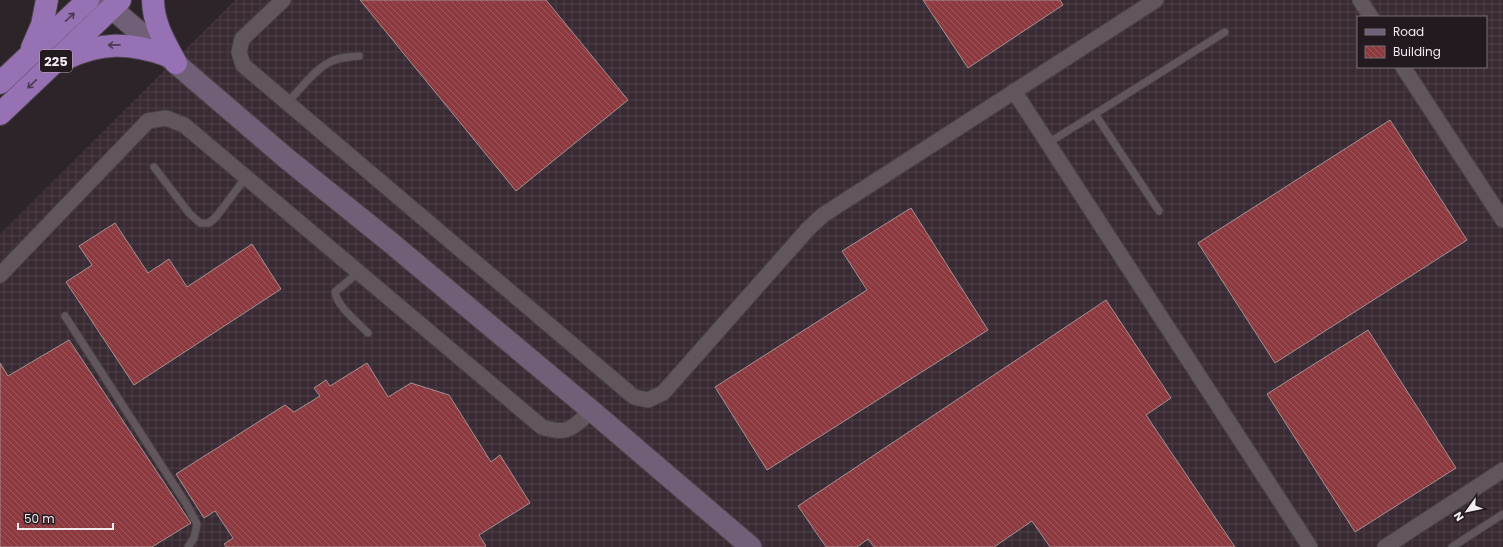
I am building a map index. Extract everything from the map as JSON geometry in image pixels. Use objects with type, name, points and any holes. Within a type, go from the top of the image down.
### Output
[{"type":"highway","points":[[21,63],[34,46],[42,25],[47,0]]},
{"type":"highway","name":"225","points":[[0,83],[88,0]]},
{"type":"highway","points":[[153,0],[153,12],[157,27],[171,59]]},
{"type":"highway","name":"225","points":[[0,114],[52,65],[111,3]]},
{"type":"highway","points":[[52,65],[88,49],[108,45],[128,45],[147,48],[171,59]]},
{"type":"street","points":[[283,0],[242,39],[239,52],[243,65],[634,397],[648,400],[663,393],[808,229],[823,216],[1156,0]]},
{"type":"street","points":[[1360,0],[1370,16]]},
{"type":"street","points":[[111,3],[171,59],[286,158],[390,242],[592,411],[751,547]]},
{"type":"street","points":[[1404,68],[1503,220]]},
{"type":"street","points":[[1014,91],[1310,547]]},
{"type":"street","points":[[0,275],[148,121],[166,118],[184,125],[542,427],[555,431],[567,430],[592,411]]},
{"type":"street","points":[[1385,547],[1503,470]]},
{"type":"lane","points":[[1048,143],[1225,32]]},
{"type":"lane","points":[[287,103],[314,74],[329,62],[359,56]]},
{"type":"lane","points":[[1095,114],[1160,211]]},
{"type":"lane","points":[[154,167],[189,213],[200,223],[209,223],[216,217],[246,177]]},
{"type":"lane","points":[[359,272],[335,292],[336,300],[368,333]]},
{"type":"lane","points":[[65,316],[187,505],[197,524],[194,538],[188,547]]},
{"type":"lane","points":[[1452,547],[1503,514]]},
{"type":"shaded area","points":[[235,0],[1503,0],[1503,547],[0,547],[0,234]]},
{"type":"building","points":[[360,0],[546,0],[628,100],[516,191]]},
{"type":"building","points":[[923,0],[1060,0],[1063,5],[968,68]]},
{"type":"building","points":[[1390,120],[1467,240],[1275,363],[1198,243]]},
{"type":"building","points":[[911,208],[988,330],[767,470],[715,387],[867,290],[842,251]]},
{"type":"building","points":[[115,223],[148,273],[169,259],[187,287],[252,244],[281,289],[134,385],[66,282],[92,265],[79,246]]},
{"type":"building","points":[[1106,300],[1171,398],[1146,415],[1235,547],[1050,547],[1032,521],[994,547],[874,547],[868,539],[857,547],[826,547],[798,506]]},
{"type":"building","points":[[1368,330],[1456,468],[1355,532],[1267,394]]},
{"type":"building","points":[[69,340],[191,523],[152,547],[0,547],[0,363],[8,376]]},
{"type":"building","points":[[367,363],[388,397],[411,383],[449,395],[491,462],[500,455],[530,503],[479,535],[486,546],[484,547],[226,547],[224,544],[233,538],[215,511],[204,518],[176,474],[285,405],[294,412],[320,396],[314,388],[326,380],[330,386]]}]
